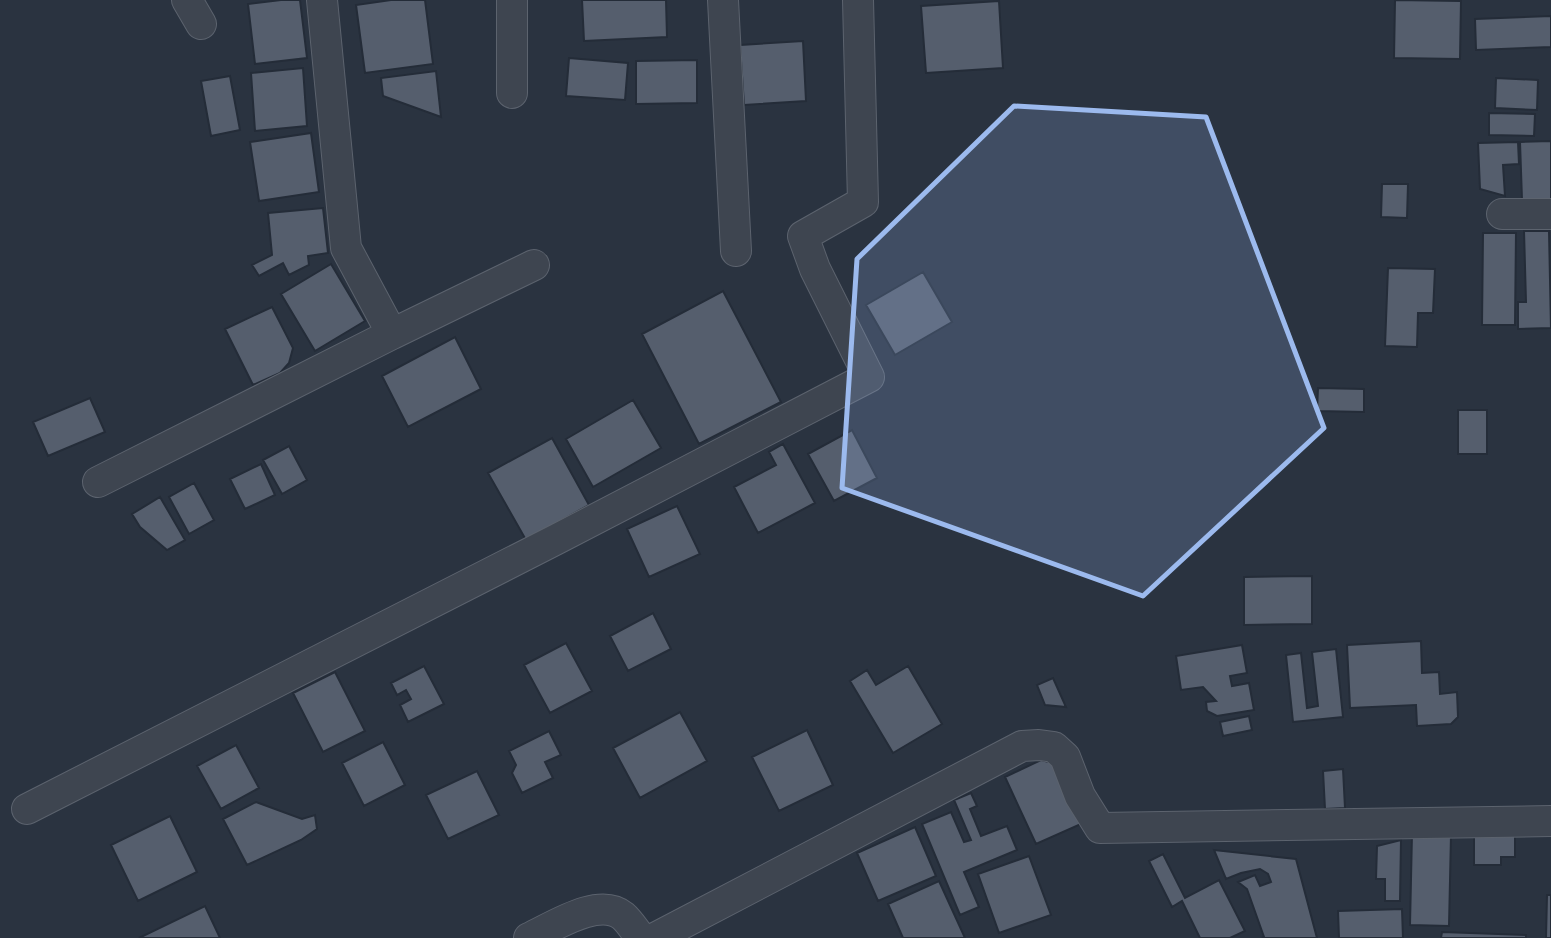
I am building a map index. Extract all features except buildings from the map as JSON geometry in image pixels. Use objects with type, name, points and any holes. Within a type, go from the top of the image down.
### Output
[{"type":"street","points":[[322,0],[346,248],[392,334]]},
{"type":"street","points":[[512,0],[512,93]]},
{"type":"street","points":[[723,0],[736,251]]},
{"type":"street","points":[[27,809],[869,377],[815,269],[803,236],[863,202],[858,0]]},
{"type":"street","points":[[1502,214],[1551,214]]},
{"type":"street","points":[[98,482],[534,265]]},
{"type":"street","points":[[654,938],[1022,747],[1054,747],[1065,757],[1080,796],[1100,828],[1551,821]]},
{"type":"street","points":[[529,938],[594,909],[609,909],[622,915],[641,938]]},
{"type":"highlighted area","points":[[1014,106],[1206,117],[1324,428],[1143,596],[842,488],[857,259]]}]
